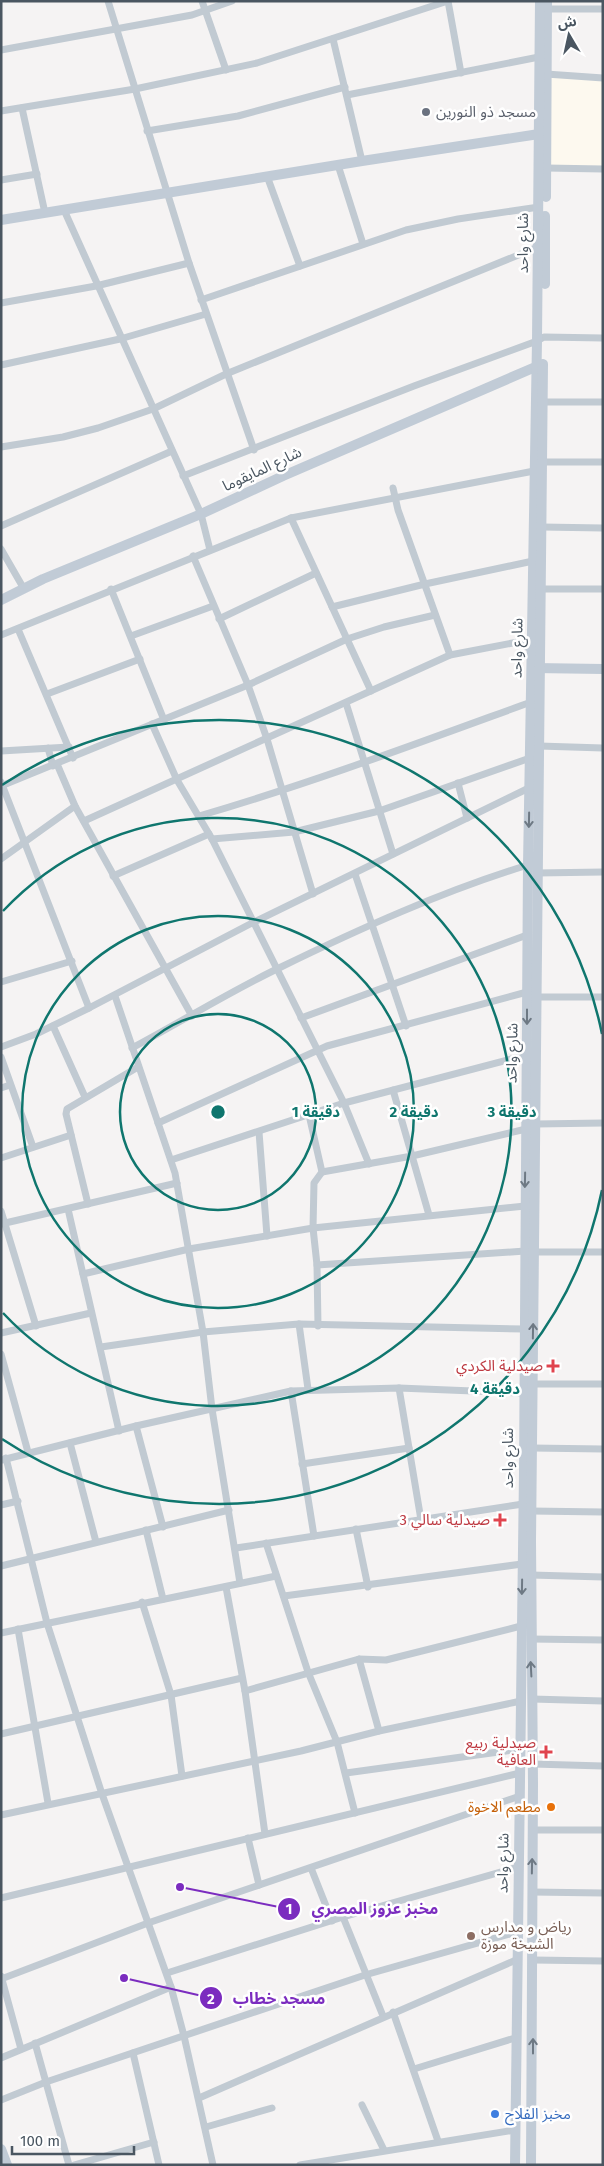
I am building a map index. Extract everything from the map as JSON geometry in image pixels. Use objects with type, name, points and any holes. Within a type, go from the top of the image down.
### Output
[{"type":"street","points":[[108,1],[189,262],[226,374],[254,450]]},
{"type":"street","points":[[202,1],[226,70]]},
{"type":"street","points":[[1,50],[116,30],[206,11],[232,1]]},
{"type":"street","points":[[1,112],[135,89],[278,58],[448,1],[461,73]]},
{"type":"street","points":[[545,4],[603,9]]},
{"type":"street","name":"شارع واحد","points":[[515,2165],[522,1564],[532,1448],[528,1434],[524,1393],[524,1329],[536,1124],[530,1110],[527,1054],[532,995],[527,935],[528,865],[539,746],[533,561],[534,471],[540,365],[546,168],[539,57],[545,4]]},
{"type":"street","name":"شارع واحد","points":[[541,339],[538,247],[546,74],[545,4]]},
{"type":"street","points":[[333,39],[348,95],[362,161]]},
{"type":"street","points":[[348,95],[539,57]]},
{"type":"street","points":[[546,74],[603,78]]},
{"type":"street","points":[[148,132],[238,116],[345,87]]},
{"type":"street","points":[[22,108],[45,213]]},
{"type":"street","points":[[1,220],[338,164],[543,134]]},
{"type":"street","points":[[338,164],[363,244]]},
{"type":"street","points":[[546,168],[603,170]]},
{"type":"street","points":[[1,180],[37,174]]},
{"type":"street","points":[[267,176],[300,266]]},
{"type":"street","points":[[202,300],[363,244],[429,225],[539,207]]},
{"type":"street","points":[[64,210],[96,286],[201,514],[210,550]]},
{"type":"street","points":[[1,447],[63,437],[98,428],[153,409],[226,374],[538,247]]},
{"type":"street","points":[[1,303],[96,286],[189,262]]},
{"type":"street","points":[[1,365],[120,339],[206,314]]},
{"type":"street","points":[[184,476],[414,386],[541,339],[603,338]]},
{"type":"street","name":"شارع واحد","points":[[535,651],[542,527],[544,402],[540,365]]},
{"type":"street","name":"شارع المايقوما","points":[[1,600],[540,365]]},
{"type":"street","points":[[544,402],[603,402]]},
{"type":"street","points":[[1,526],[172,451]]},
{"type":"street","points":[[543,462],[603,462]]},
{"type":"street","points":[[1,635],[291,518],[534,471]]},
{"type":"street","points":[[393,488],[395,499],[450,655]]},
{"type":"street","points":[[291,518],[371,691]]},
{"type":"street","points":[[542,527],[603,528]]},
{"type":"street","points":[[1,549],[24,589]]},
{"type":"street","points":[[194,556],[213,606],[248,686],[267,739],[313,894]]},
{"type":"street","points":[[332,607],[425,584],[533,561]]},
{"type":"street","points":[[219,619],[316,573]]},
{"type":"street","points":[[540,589],[603,590]]},
{"type":"street","points":[[111,590],[164,720]]},
{"type":"street","points":[[130,636],[213,606]]},
{"type":"street","points":[[89,1008],[2,784],[74,758],[152,724],[248,686],[347,639],[384,627],[435,615]]},
{"type":"street","points":[[18,629],[74,758]]},
{"type":"street","points":[[84,821],[450,655],[518,642],[535,651]]},
{"type":"street","points":[[47,694],[140,659]]},
{"type":"street","points":[[535,668],[603,669]]},
{"type":"street","name":"شارع واحد","points":[[531,2165],[533,2072],[533,1764],[531,1575],[527,1508],[528,1434],[533,1384],[530,1251],[525,1206],[526,1129],[530,1110],[536,873],[534,786],[530,758],[531,702],[535,668]]},
{"type":"street","points":[[199,816],[282,792],[364,764],[531,702]]},
{"type":"street","points":[[346,703],[393,854]]},
{"type":"street","points":[[152,724],[177,780],[210,836],[344,1103],[370,1164]]},
{"type":"street","points":[[539,746],[603,748]]},
{"type":"street","points":[[1,751],[69,747]]},
{"type":"street","points":[[48,748],[75,806],[192,1016]]},
{"type":"street","points":[[113,876],[210,836],[294,832],[379,811],[530,758]]},
{"type":"street","points":[[458,783],[467,818]]},
{"type":"street","points":[[1,1046],[53,1026],[115,996],[252,923],[534,786]]},
{"type":"street","points":[[1,859],[75,806]]},
{"type":"street","points":[[132,1048],[277,969],[371,925],[493,876],[528,865]]},
{"type":"street","points":[[536,873],[603,872]]},
{"type":"street","points":[[355,874],[406,1026]]},
{"type":"street","points":[[301,1018],[527,935]]},
{"type":"street","points":[[1,982],[72,961]]},
{"type":"street","points":[[158,1123],[317,1050],[532,995],[603,997]]},
{"type":"street","points":[[115,996],[171,1160],[177,1183],[203,1332],[212,1408],[236,1548],[240,1583]]},
{"type":"street","points":[[53,1026],[85,1097]]},
{"type":"street","points":[[171,1160],[344,1103],[527,1054]]},
{"type":"street","points":[[1,1057],[33,1148]]},
{"type":"street","points":[[88,1204],[71,1135],[67,1109],[138,1067]]},
{"type":"street","points":[[1,1088],[10,1085]]},
{"type":"street","points":[[393,1090],[429,1215]]},
{"type":"street","points":[[309,1115],[322,1172]]},
{"type":"street","points":[[536,1124],[603,1123]]},
{"type":"street","points":[[318,1326],[317,1265],[313,1228],[314,1183],[322,1172],[412,1156],[526,1129]]},
{"type":"street","points":[[259,1132],[267,1236]]},
{"type":"street","points":[[1,1158],[71,1135]]},
{"type":"street","points":[[3,1223],[177,1183]]},
{"type":"street","points":[[82,1274],[189,1249],[313,1228],[525,1206]]},
{"type":"street","points":[[68,1209],[119,1431]]},
{"type":"street","points":[[1,1211],[3,1223],[36,1326]]},
{"type":"street","points":[[317,1265],[530,1251],[603,1252]]},
{"type":"street","points":[[1,1333],[91,1313]]},
{"type":"street","points":[[299,1324],[308,1389]]},
{"type":"street","points":[[101,1347],[203,1332],[299,1324],[318,1326],[524,1329]]},
{"type":"street","points":[[1,1354],[28,1452]]},
{"type":"street","points":[[533,1384],[603,1384]]},
{"type":"street","points":[[399,1388],[421,1520]]},
{"type":"street","points":[[213,2165],[206,2127],[171,1986],[102,1794],[47,1622],[18,1501],[4,1459],[136,1426],[291,1391],[308,1389],[399,1388],[524,1393]]},
{"type":"street","points":[[291,1391],[314,1536]]},
{"type":"street","points":[[136,1426],[163,1526]]},
{"type":"street","points":[[70,1443],[96,1542]]},
{"type":"street","points":[[302,1464],[410,1448]]},
{"type":"street","points":[[532,1448],[603,1449]]},
{"type":"street","points":[[1,1505],[18,1501]]},
{"type":"street","points":[[236,1548],[421,1520],[527,1508],[603,1512]]},
{"type":"street","points":[[1,1566],[229,1510]]},
{"type":"street","points":[[356,1529],[368,1587]]},
{"type":"street","points":[[146,1530],[162,1599]]},
{"type":"street","points":[[266,1543],[308,1672],[337,1742],[355,1813]]},
{"type":"street","points":[[284,1596],[368,1587],[522,1564]]},
{"type":"street","points":[[531,1575],[603,1576]]},
{"type":"street","points":[[1,1633],[142,1602],[276,1576]]},
{"type":"street","points":[[226,1586],[245,1691],[253,1761],[265,1834]]},
{"type":"street","points":[[142,1602],[171,1694],[182,1776]]},
{"type":"street","points":[[245,1691],[359,1659],[386,1660],[521,1626]]},
{"type":"street","points":[[18,1629],[48,1803]]},
{"type":"street","points":[[531,1639],[603,1640]]},
{"type":"street","points":[[359,1659],[379,1731]]},
{"type":"street","points":[[1,1734],[242,1678]]},
{"type":"street","points":[[532,1699],[603,1701]]},
{"type":"street","points":[[1,1815],[48,1803],[102,1794],[520,1701]]},
{"type":"street","points":[[346,1773],[520,1749]]},
{"type":"street","points":[[533,1764],[603,1766]]},
{"type":"street","points":[[1,1898],[520,1773]]},
{"type":"street","points":[[21,2049],[2,1978],[148,1923],[520,1796]]},
{"type":"street","points":[[533,1830],[603,1830]]},
{"type":"street","points":[[248,1838],[259,1885]]},
{"type":"street","points":[[167,1973],[332,1920],[518,1866]]},
{"type":"street","points":[[311,1868],[332,1920]]},
{"type":"street","points":[[532,1892],[603,1893]]},
{"type":"street","points":[[343,1917],[382,2016]]},
{"type":"street","points":[[1,2100],[46,2082],[365,1975],[517,1932]]},
{"type":"street","points":[[199,2098],[382,2016],[516,1960]]},
{"type":"street","points":[[533,1960],[603,1961]]},
{"type":"street","points":[[1,2058],[171,1986]]},
{"type":"street","points":[[393,2012],[438,2141]]},
{"type":"street","points":[[414,2069],[516,2038]]},
{"type":"street","points":[[35,2043],[69,2165]]},
{"type":"street","points":[[133,2053],[160,2165]]},
{"type":"street","points":[[516,2072],[533,2072]]},
{"type":"street","points":[[362,2104],[384,2150]]},
{"type":"street","points":[[206,2127],[272,2108]]},
{"type":"street","points":[[300,2165],[438,2141],[515,2130]]},
{"type":"street","points":[[74,2165],[154,2142]]},
{"type":"street","points":[[1,2149],[5,2164]]},
{"type":"shaded area","points":[[545,75],[603,78],[603,169],[545,169]]},
{"type":"place","name":"مسجد ذو النورين","points":[[426,112]]},
{"type":"place","name":"صيدلية الكردي","points":[[553,1366]]},
{"type":"place","name":"صيدلية سالي 3","points":[[500,1520]]},
{"type":"place","name":"صيدلية ربيع العافية","points":[[546,1752]]},
{"type":"place","name":"مطعم الاخوة","points":[[551,1807]]},
{"type":"place","name":"مخبز عزوز المصري","points":[[180,1887]]},
{"type":"place","name":"رياض و مدارس الشيخة موزة","points":[[471,1936]]},
{"type":"place","name":"مسجد خطاب","points":[[124,1978]]},
{"type":"place","name":"مخبز الفلاح","points":[[495,2114]]}]
